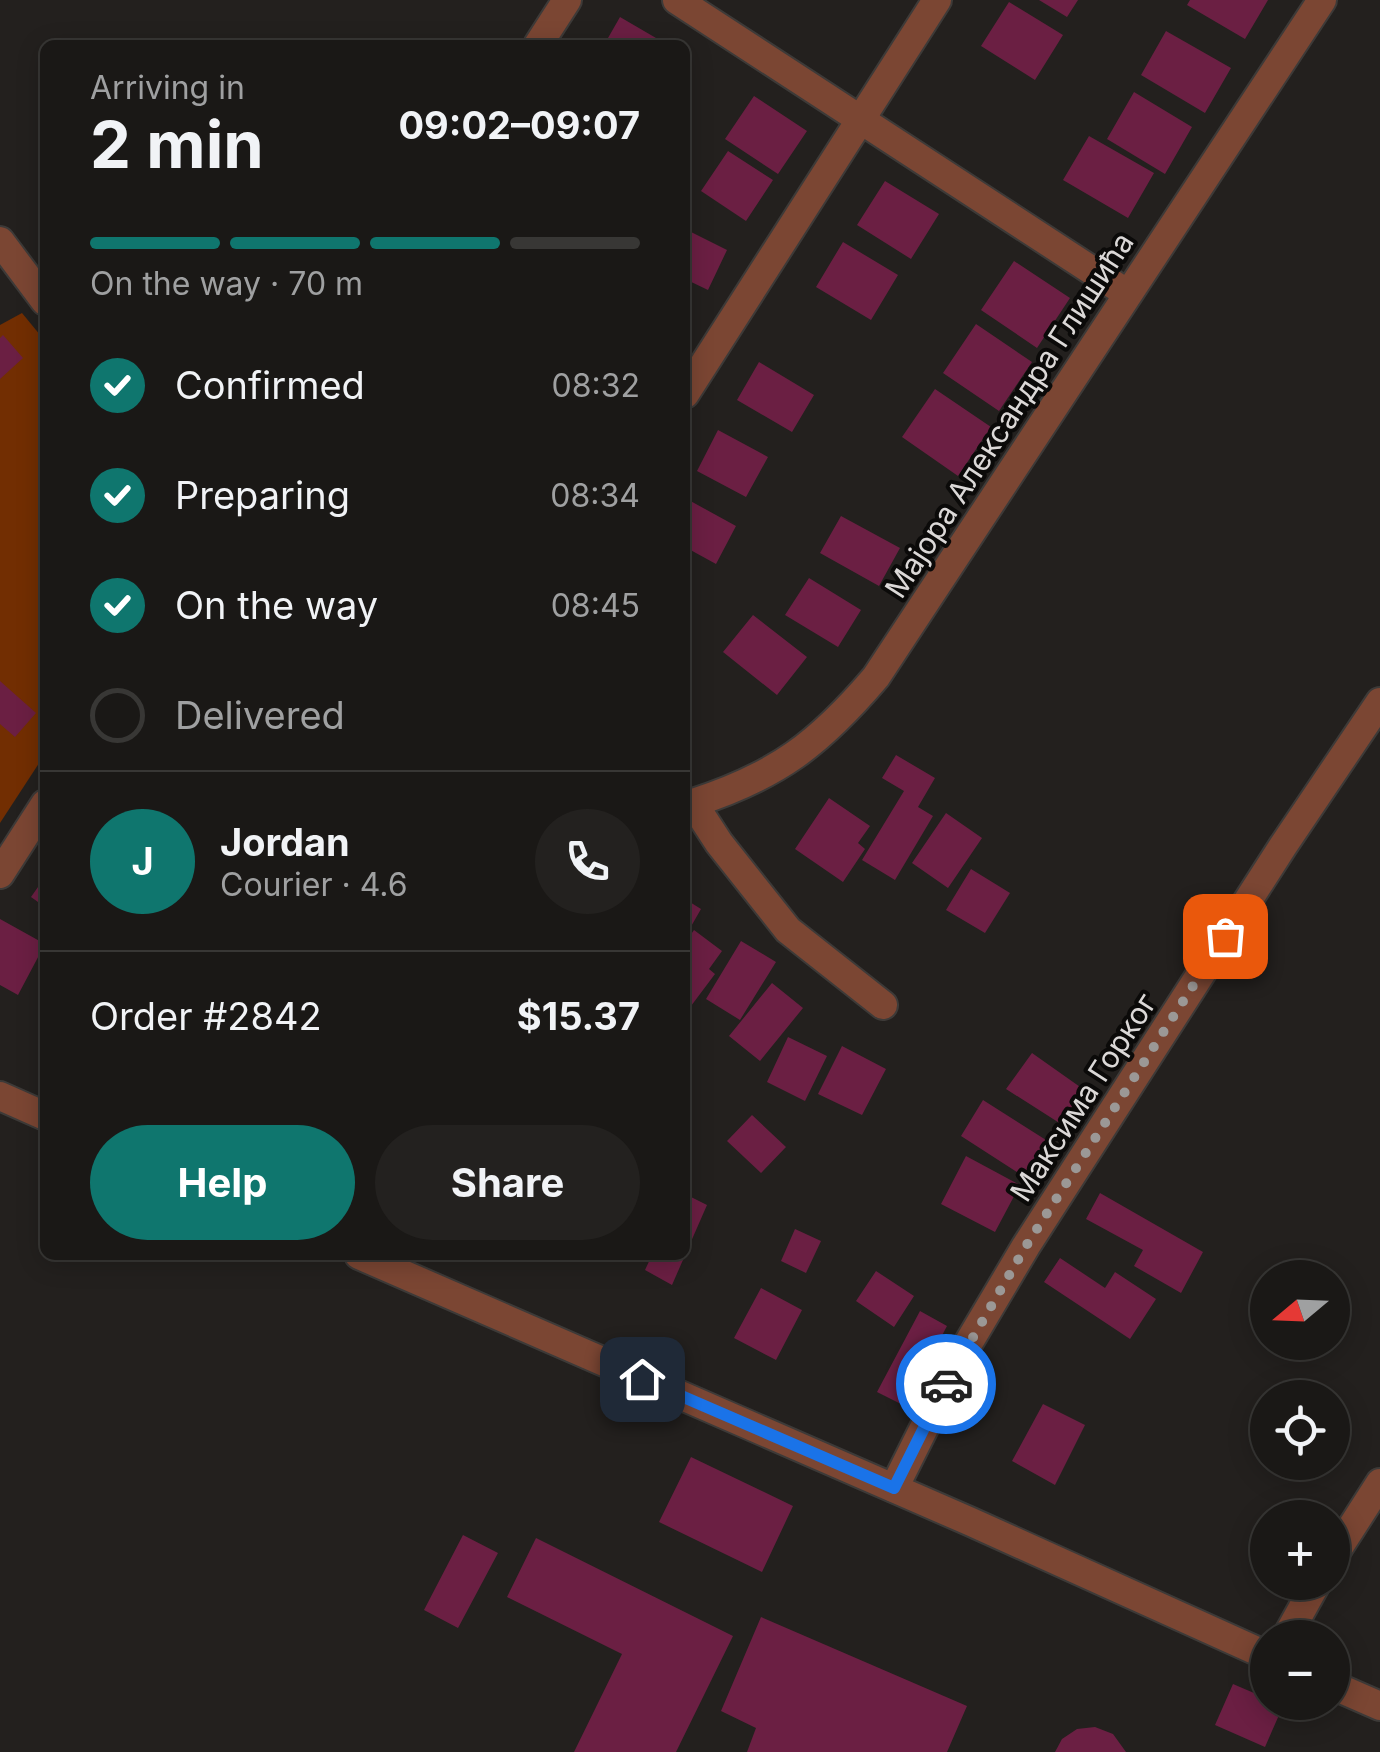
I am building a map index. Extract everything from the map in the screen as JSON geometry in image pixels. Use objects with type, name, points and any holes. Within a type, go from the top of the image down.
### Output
[{"type":"street","points":[[541,40],[567,0]]},
{"type":"street","points":[[677,0],[1128,294]]},
{"type":"street","points":[[690,386],[937,0]]},
{"type":"street","name":"Мајора Александра Глишића","points":[[690,804],[718,795],[785,762],[815,742],[840,720],[876,677],[1322,0]]},
{"type":"street","points":[[0,241],[40,294]]},
{"type":"street","name":"Максима Горког","points":[[894,1488],[956,1364],[1026,1246],[1380,702]]},
{"type":"street","points":[[690,805],[788,930],[883,1004]]},
{"type":"street","points":[[0,874],[40,812]]},
{"type":"street","points":[[0,1096],[40,1114]]},
{"type":"street","points":[[370,1260],[1250,1648]]},
{"type":"street","points":[[1350,1530],[1380,1483]]},
{"type":"street","points":[[1350,1693],[1380,1706]]},
{"type":"shaded area","points":[[22,313],[40,335],[40,762],[0,823],[0,325]]},
{"type":"building","points":[[1039,0],[1078,0],[1067,17]]},
{"type":"building","points":[[1190,0],[1268,0],[1245,39],[1187,5]]},
{"type":"building","points":[[1009,2],[1063,35],[1035,80],[981,46]]},
{"type":"building","points":[[620,17],[659,40],[607,40]]},
{"type":"building","points":[[1166,31],[1231,68],[1205,113],[1141,75]]},
{"type":"building","points":[[1134,92],[1192,127],[1165,174],[1107,139]]},
{"type":"building","points":[[754,96],[807,131],[778,174],[725,139]]},
{"type":"building","points":[[1089,136],[1154,173],[1128,218],[1063,180]]},
{"type":"building","points":[[728,151],[773,180],[746,221],[701,191]]},
{"type":"building","points":[[885,181],[939,214],[911,259],[857,225]]},
{"type":"building","points":[[690,232],[727,250],[708,290],[690,281]]},
{"type":"building","points":[[843,242],[898,275],[871,320],[816,287]]},
{"type":"building","points":[[1014,261],[1070,298],[1037,348],[981,310]]},
{"type":"building","points":[[976,324],[1032,362],[999,411],[943,373]]},
{"type":"building","points":[[3,335],[23,358],[0,379],[0,338]]},
{"type":"building","points":[[759,362],[814,395],[792,432],[737,400]]},
{"type":"building","points":[[935,389],[991,427],[958,476],[902,437]]},
{"type":"building","points":[[718,430],[768,457],[746,497],[697,471]]},
{"type":"building","points":[[690,501],[736,526],[716,564],[690,550]]},
{"type":"building","points":[[841,516],[900,548],[879,586],[820,553]]},
{"type":"building","points":[[809,578],[861,610],[838,647],[785,615]]},
{"type":"building","points":[[753,615],[807,657],[777,695],[723,652]]},
{"type":"building","points":[[0,681],[36,713],[15,737],[0,724]]},
{"type":"building","points":[[896,755],[935,778],[918,807],[933,816],[895,880],[862,860],[904,791],[882,778]]},
{"type":"building","points":[[829,798],[870,826],[858,843],[865,849],[843,882],[795,849]]},
{"type":"building","points":[[946,813],[982,838],[948,888],[912,863]]},
{"type":"building","points":[[971,869],[1010,893],[985,933],[946,910]]},
{"type":"building","points":[[40,884],[40,903],[31,897]]},
{"type":"building","points":[[690,902],[701,909],[690,928]]},
{"type":"building","points":[[0,919],[40,941],[40,953],[18,995],[0,985]]},
{"type":"building","points":[[694,930],[722,951],[709,969],[715,974],[690,1007],[690,936]]},
{"type":"building","points":[[741,941],[776,962],[740,1020],[706,999]]},
{"type":"building","points":[[772,983],[803,1008],[760,1061],[729,1036]]},
{"type":"building","points":[[788,1037],[827,1056],[805,1101],[767,1082]]},
{"type":"building","points":[[842,1046],[886,1069],[862,1115],[818,1094]]},
{"type":"building","points":[[1032,1053],[1083,1089],[1061,1124],[1006,1089]]},
{"type":"building","points":[[983,1100],[1046,1140],[1023,1176],[961,1136]]},
{"type":"building","points":[[752,1115],[786,1147],[761,1173],[727,1141]]},
{"type":"building","points":[[966,1156],[1020,1185],[995,1232],[941,1204]]},
{"type":"building","points":[[1100,1193],[1203,1252],[1181,1293],[1134,1266],[1143,1250],[1086,1219]]},
{"type":"building","points":[[690,1196],[707,1205],[690,1244]]},
{"type":"building","points":[[795,1229],[821,1241],[806,1273],[781,1261]]},
{"type":"building","points":[[1060,1258],[1105,1288],[1115,1272],[1156,1299],[1130,1339],[1044,1282]]},
{"type":"building","points":[[650,1260],[683,1260],[672,1285],[645,1270]]},
{"type":"building","points":[[876,1271],[914,1296],[894,1327],[856,1301]]},
{"type":"building","points":[[761,1288],[802,1310],[776,1360],[734,1338]]},
{"type":"building","points":[[920,1311],[947,1326],[905,1406],[877,1392]]},
{"type":"building","points":[[1043,1404],[1085,1425],[1055,1485],[1012,1461]]},
{"type":"building","points":[[691,1457],[793,1506],[762,1572],[659,1522]]},
{"type":"building","points":[[463,1535],[498,1553],[458,1628],[424,1610]]},
{"type":"building","points":[[536,1538],[733,1636],[676,1752],[574,1752],[622,1654],[507,1597]]},
{"type":"building","points":[[761,1617],[967,1706],[947,1752],[747,1752],[756,1728],[721,1711]]},
{"type":"building","points":[[1233,1684],[1250,1691],[1250,1720],[1277,1720],[1265,1747],[1215,1725]]},
{"type":"building","points":[[1095,1727],[1113,1734],[1126,1752],[1055,1752],[1062,1739],[1077,1729]]},
{"type":"way so far","points":[[946,1384],[1026,1246],[1225,936]]},
{"type":"route","points":[[642,1379],[894,1488],[946,1384]]}]
